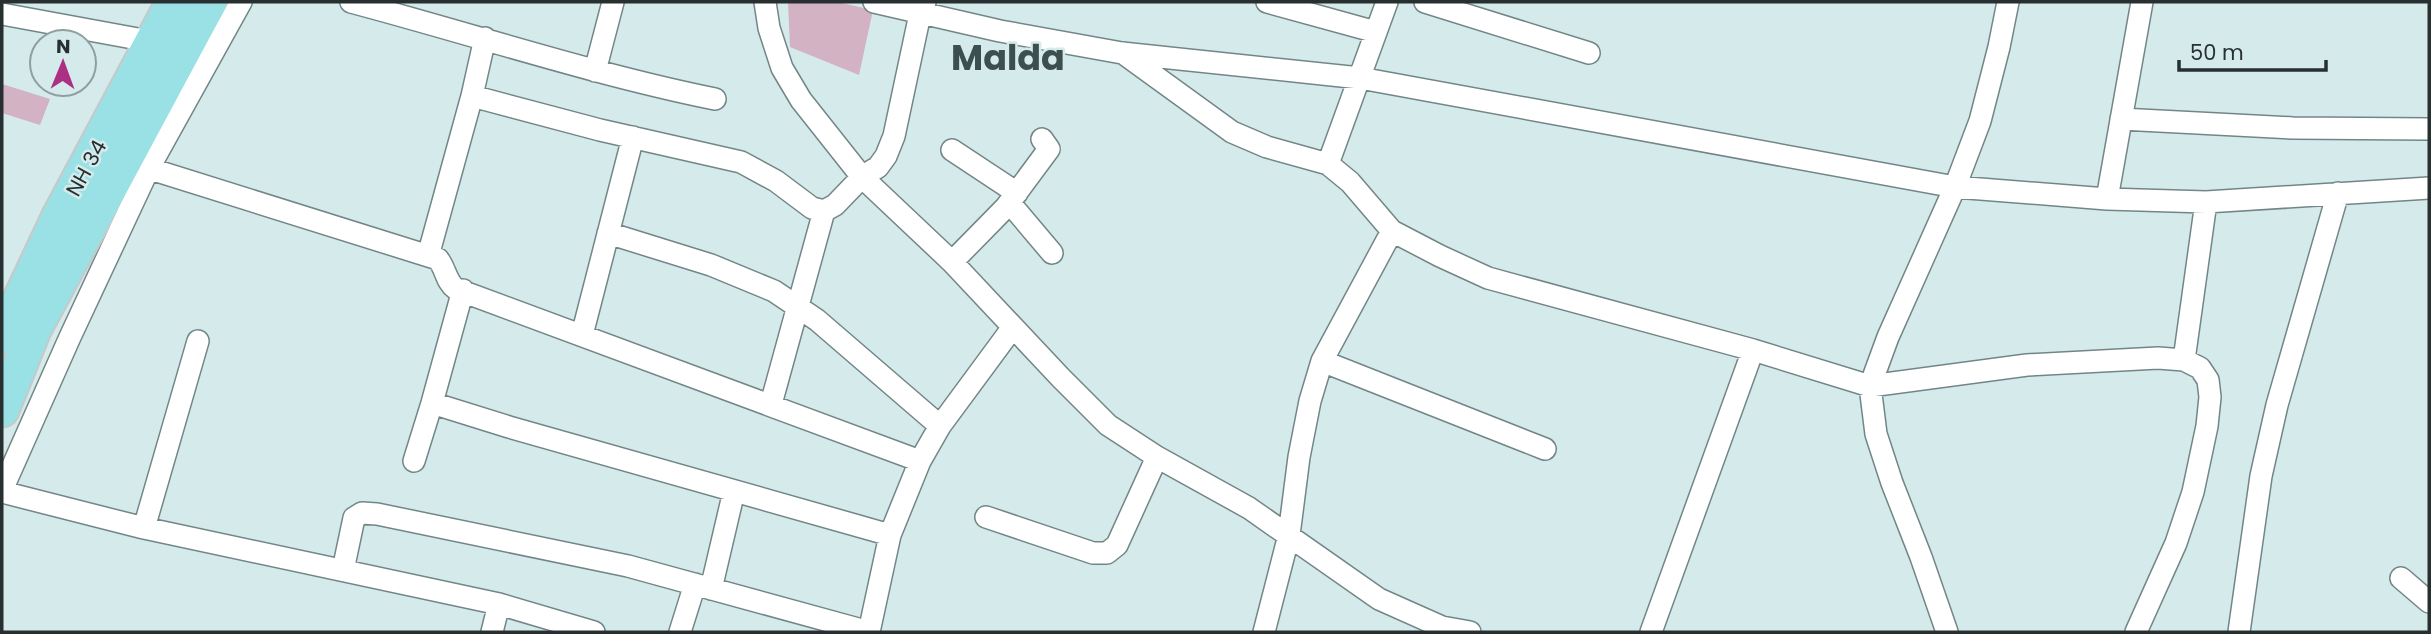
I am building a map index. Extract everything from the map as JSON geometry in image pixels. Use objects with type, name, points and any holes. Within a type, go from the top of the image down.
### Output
[{"type":"main road","name":"NH 34","points":[[2,337],[60,216],[173,2]]},
{"type":"main road","points":[[2,410],[34,330],[137,164],[210,2]]},
{"type":"street","points":[[2,309],[40,228],[160,2]]},
{"type":"street","points":[[241,2],[137,164],[70,337],[2,491],[145,528],[499,604],[594,632]]},
{"type":"street","points":[[351,2],[595,71],[715,99]]},
{"type":"street","points":[[595,71],[612,2]]},
{"type":"street","points":[[765,2],[769,28],[782,68],[801,100],[862,177],[952,262],[1108,425],[1157,457],[1249,508],[1379,599],[1442,627],[1470,632]]},
{"type":"street","points":[[874,2],[923,8],[1122,53],[1360,78],[1955,187],[2107,199],[2206,202],[2429,188]]},
{"type":"street","points":[[1267,2],[1376,32]]},
{"type":"street","points":[[1328,164],[1387,2]]},
{"type":"street","points":[[1425,2],[1589,53]]},
{"type":"street","points":[[1947,632],[1876,434],[1870,386],[1888,337],[1955,187],[1980,121],[2008,2]]},
{"type":"street","points":[[2107,199],[2142,2]]},
{"type":"street","points":[[472,96],[741,162],[776,181],[813,208],[824,211],[835,205],[862,177],[882,162],[894,136],[923,8]]},
{"type":"street","points":[[2,14],[138,39]]},
{"type":"street","points":[[428,256],[485,38]]},
{"type":"street","points":[[1122,53],[1231,132],[1267,147],[1328,164],[1350,182],[1392,231],[1488,278],[1754,350],[1870,386],[2026,365],[2158,358],[2184,360],[2200,368],[2208,380],[2210,397],[2207,426],[2193,492],[2176,543],[2136,632]]},
{"type":"street","points":[[2121,119],[2293,128],[2429,130]]},
{"type":"street","points":[[582,335],[633,137]]},
{"type":"street","points":[[952,262],[1012,200],[1049,149],[1042,139]]},
{"type":"street","points":[[952,150],[1012,200],[1014,208],[1052,253]]},
{"type":"street","points":[[137,164],[428,256],[438,260],[443,266],[451,285],[920,461]]},
{"type":"street","points":[[2239,632],[2261,476],[2277,405],[2338,193]]},
{"type":"street","points":[[2184,360],[2206,202]]},
{"type":"street","points":[[771,404],[824,211]]},
{"type":"street","points":[[1264,632],[1289,535],[1299,457],[1322,361],[1392,231]]},
{"type":"street","points":[[608,233],[711,265],[774,291],[817,320],[940,426]]},
{"type":"street","points":[[414,461],[463,290]]},
{"type":"street","points":[[343,570],[354,518],[362,513],[377,513],[628,566],[869,632],[890,535],[920,461],[940,426],[1013,327]]},
{"type":"street","points":[[145,528],[198,341]]},
{"type":"street","points":[[1651,632],[1754,350]]},
{"type":"street","points":[[1322,361],[1545,449]]},
{"type":"street","points":[[432,403],[890,535]]},
{"type":"street","points":[[986,517],[1093,553],[1107,553],[1117,545],[1157,457]]},
{"type":"street","points":[[680,632],[703,586],[734,491]]},
{"type":"street","points":[[2401,578],[2429,602]]},
{"type":"street","points":[[492,632],[499,604]]},
{"type":"building","points":[[788,2],[837,2],[873,10],[859,75],[790,47]]},
{"type":"building","points":[[2,84],[28,92],[28,98],[50,99],[40,125],[2,113]]},
{"type":"district","name":"Malda","points":[[1008,57]]}]
